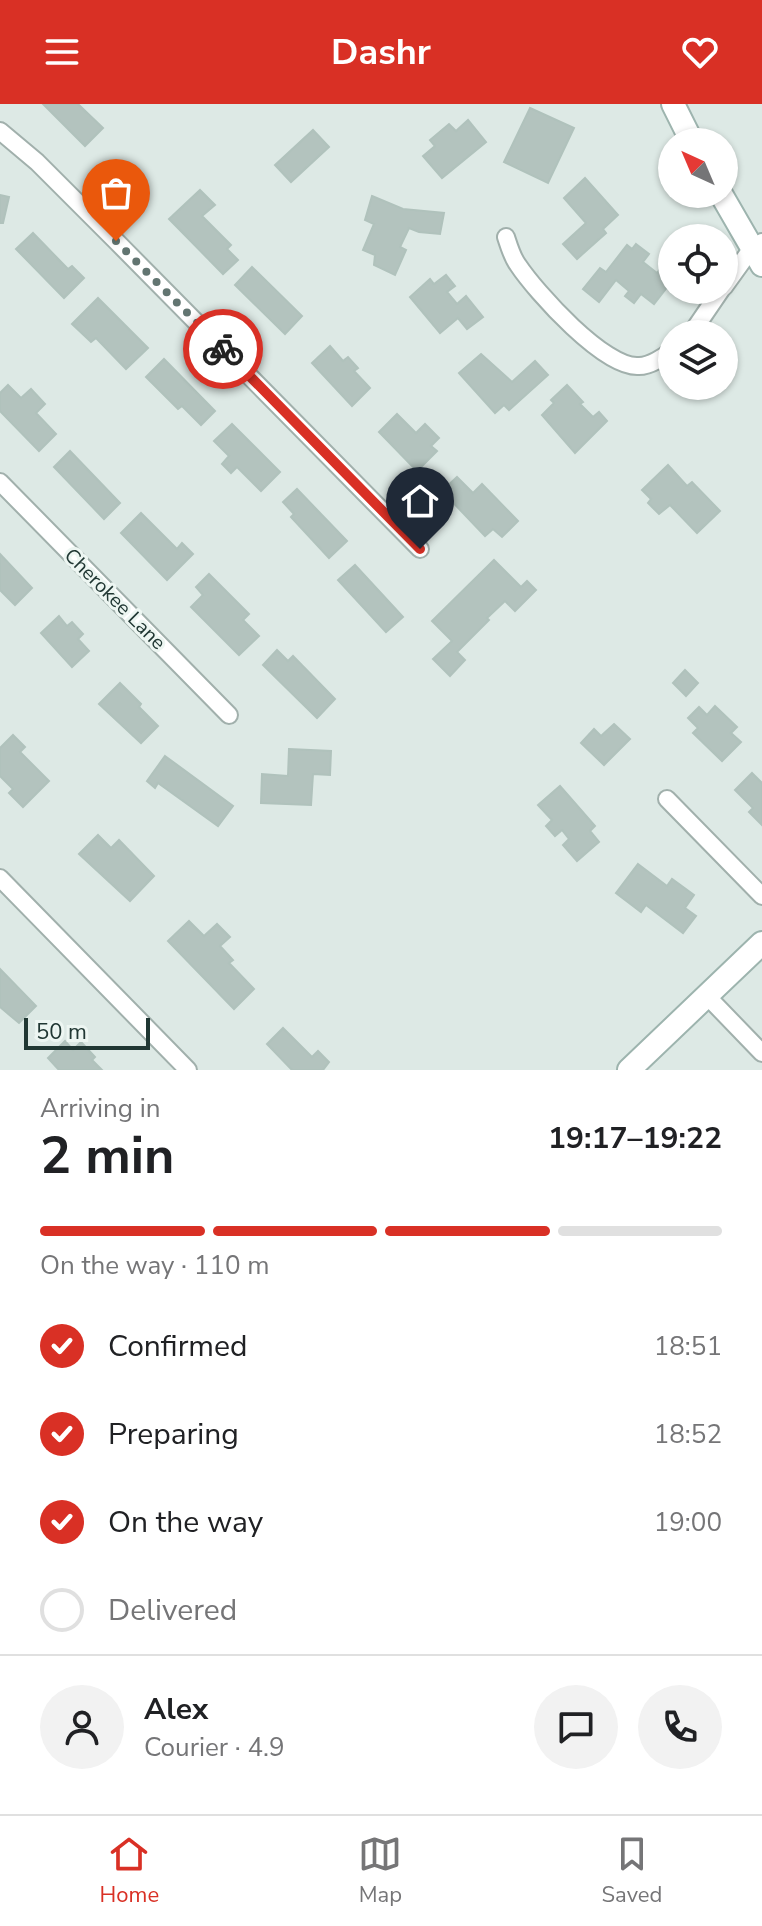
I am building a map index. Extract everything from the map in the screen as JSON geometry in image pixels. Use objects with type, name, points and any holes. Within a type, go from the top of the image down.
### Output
[{"type":"main road","points":[[673,104],[685,128]]},
{"type":"main road","points":[[730,208],[759,252]]},
{"type":"main road","points":[[629,1070],[762,943]]},
{"type":"street","points":[[0,131],[37,162],[420,549]]},
{"type":"street","points":[[506,237],[516,263],[571,326],[616,360],[639,367],[658,360]]},
{"type":"street","points":[[738,273],[759,252]]},
{"type":"street","name":"Cherokee Lane","points":[[0,482],[229,715]]},
{"type":"street","points":[[667,799],[762,896]]},
{"type":"street","points":[[0,878],[188,1070]]},
{"type":"street","points":[[707,996],[762,1053]]},
{"type":"building","points":[[43,104],[78,104],[103,128],[85,146]]},
{"type":"building","points":[[530,108],[574,128],[548,183],[504,162]]},
{"type":"building","points":[[468,120],[486,142],[442,178],[423,156],[435,146],[430,140],[449,124],[456,131]]},
{"type":"building","points":[[313,130],[329,147],[291,182],[275,165]]},
{"type":"building","points":[[585,178],[618,215],[603,229],[606,233],[577,259],[563,244],[586,223],[564,198]]},
{"type":"building","points":[[200,190],[215,205],[202,216],[231,245],[227,249],[238,260],[223,274],[169,219]]},
{"type":"building","points":[[0,195],[9,197],[3,223],[0,223]]},
{"type":"building","points":[[372,196],[403,209],[444,213],[440,234],[409,228],[400,247],[406,250],[395,275],[374,265],[375,255],[363,250],[374,224],[365,220]]},
{"type":"building","points":[[33,233],[68,269],[72,266],[84,278],[64,298],[16,249]]},
{"type":"building","points":[[636,244],[649,254],[643,262],[658,272],[658,299],[654,304],[641,294],[634,303],[625,296],[629,291],[616,280],[599,302],[583,289],[600,268],[606,272],[627,245],[632,249]]},
{"type":"building","points":[[252,267],[302,316],[285,334],[235,285]]},
{"type":"building","points":[[446,275],[455,286],[447,292],[457,304],[466,296],[483,317],[467,329],[458,318],[440,333],[410,297],[430,279],[434,284]]},
{"type":"building","points":[[98,298],[148,348],[126,369],[96,338],[91,342],[72,324]]},
{"type":"building","points":[[330,346],[343,361],[348,357],[358,368],[354,371],[370,388],[352,406],[312,363]]},
{"type":"building","points":[[481,354],[512,382],[535,361],[548,375],[509,410],[504,405],[495,413],[459,373]]},
{"type":"building","points":[[164,359],[215,411],[201,425],[182,406],[178,409],[146,377]]},
{"type":"building","points":[[8,385],[21,398],[31,389],[45,404],[36,413],[56,434],[39,451],[0,411],[0,393]]},
{"type":"building","points":[[567,385],[593,417],[599,412],[607,421],[575,453],[542,415],[554,403],[551,400]]},
{"type":"building","points":[[397,414],[416,433],[425,424],[439,438],[431,446],[437,451],[417,471],[379,432]]},
{"type":"building","points":[[232,424],[280,472],[261,491],[237,467],[231,473],[222,464],[229,456],[214,441]]},
{"type":"building","points":[[70,451],[120,503],[104,519],[54,467]]},
{"type":"building","points":[[668,465],[687,486],[692,482],[720,511],[697,533],[670,505],[659,514],[648,503],[651,499],[642,490]]},
{"type":"building","points":[[457,477],[473,493],[482,484],[518,521],[502,537],[493,529],[485,536],[442,491]]},
{"type":"building","points":[[297,489],[347,541],[329,558],[291,517],[294,514],[283,502]]},
{"type":"building","points":[[141,513],[177,549],[182,543],[193,554],[167,580],[121,533]]},
{"type":"building","points":[[0,554],[32,588],[15,605],[0,590]]},
{"type":"building","points":[[494,560],[521,587],[527,581],[536,590],[515,611],[505,601],[487,618],[489,620],[457,652],[465,660],[450,676],[433,659],[452,641],[432,621]]},
{"type":"building","points":[[355,565],[403,617],[386,632],[338,580]]},
{"type":"building","points":[[209,574],[249,614],[243,620],[259,636],[239,655],[191,607],[203,595],[196,587]]},
{"type":"building","points":[[59,616],[67,626],[72,622],[83,634],[78,639],[89,651],[72,667],[41,633]]},
{"type":"building","points":[[277,650],[288,661],[293,656],[335,699],[317,718],[263,665]]},
{"type":"building","points":[[685,670],[698,683],[686,696],[673,683]]},
{"type":"building","points":[[120,683],[158,726],[141,743],[99,704]]},
{"type":"building","points":[[715,706],[737,727],[731,733],[741,742],[722,761],[693,733],[698,728],[688,718],[699,707],[707,715]]},
{"type":"building","points":[[614,724],[630,739],[604,765],[581,743],[594,729],[601,736]]},
{"type":"building","points":[[13,735],[25,747],[20,752],[49,781],[23,807],[9,793],[13,789],[0,776],[0,748]]},
{"type":"building","points":[[289,749],[331,751],[330,775],[313,774],[311,805],[261,803],[262,774],[288,776]]},
{"type":"building","points":[[165,756],[233,806],[218,826],[158,783],[155,788],[147,781]]},
{"type":"building","points":[[752,773],[762,783],[762,825],[749,812],[753,808],[735,790]]},
{"type":"building","points":[[560,786],[595,826],[590,831],[599,842],[577,861],[563,845],[569,839],[562,830],[555,836],[546,826],[552,820],[538,805]]},
{"type":"building","points":[[98,835],[111,848],[119,840],[154,876],[130,901],[79,854]]},
{"type":"building","points":[[638,864],[667,886],[672,879],[694,895],[685,908],[696,916],[683,933],[646,905],[641,912],[616,893]]},
{"type":"building","points":[[189,921],[204,936],[217,924],[230,937],[220,946],[233,960],[229,963],[254,989],[234,1009],[168,941]]},
{"type":"building","points":[[0,969],[36,1006],[19,1023],[0,1007]]},
{"type":"building","points":[[283,1028],[312,1057],[318,1051],[329,1062],[323,1070],[292,1070],[267,1044]]},
{"type":"building","points":[[65,1041],[73,1050],[81,1042],[102,1070],[59,1070],[48,1058]]},
{"type":"way so far","points":[[116,241],[223,349]]},
{"type":"route","points":[[223,349],[420,549]]}]
